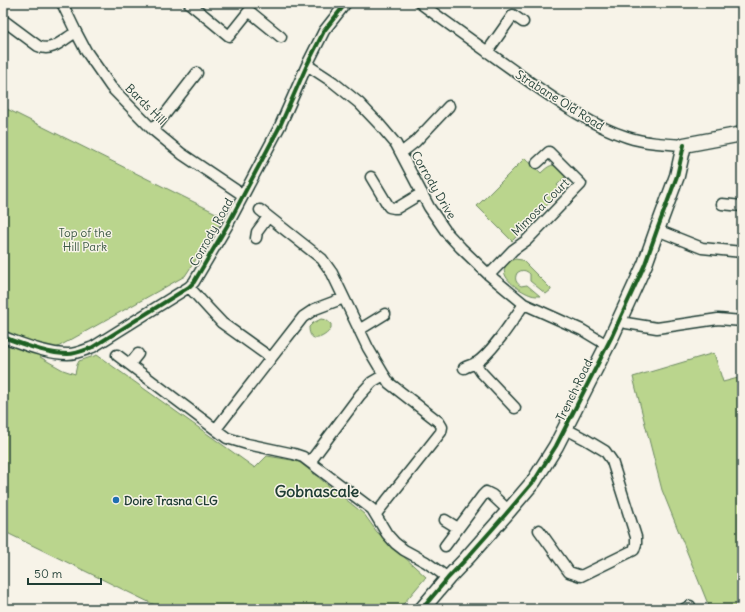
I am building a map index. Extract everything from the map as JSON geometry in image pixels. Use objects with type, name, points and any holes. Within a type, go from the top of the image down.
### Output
[{"type":"street","name":"Bards Hill","points":[[62,3],[86,51],[111,86],[153,130],[182,154],[243,195]]},
{"type":"street","points":[[188,3],[229,36],[249,11],[281,37]]},
{"type":"street","name":"Corrody Road","points":[[3,337],[47,351],[68,354],[81,352],[92,347],[189,287],[194,282],[227,226],[280,126],[324,31],[346,3]]},
{"type":"street","name":"Strabane Old Road","points":[[420,3],[553,98],[594,123],[628,138],[684,145],[742,134]]},
{"type":"street","points":[[487,52],[513,15],[523,22]]},
{"type":"street","points":[[3,20],[42,48],[50,48],[55,46],[76,32]]},
{"type":"street","name":"Corrody Drive","points":[[307,65],[359,103],[379,124],[396,144],[429,207],[447,233],[489,275],[524,304],[582,330],[607,345]]},
{"type":"street","points":[[153,130],[197,73]]},
{"type":"street","points":[[401,153],[449,106]]},
{"type":"street","name":"Trench Road","points":[[422,609],[534,481],[566,429],[645,264],[677,176],[684,145]]},
{"type":"street","name":"Mimosa Court","points":[[489,275],[514,250],[527,240],[581,184],[549,152],[537,163]]},
{"type":"street","points":[[371,177],[389,207],[397,208],[422,193]]},
{"type":"street","points":[[722,204],[742,206]]},
{"type":"street","points":[[260,210],[322,259],[332,274],[368,348],[389,383],[439,422],[442,427],[441,432],[376,514]]},
{"type":"street","points":[[256,238],[257,232],[268,217]]},
{"type":"street","points":[[657,230],[702,248],[742,252]]},
{"type":"street","points":[[189,287],[222,323],[271,358]]},
{"type":"street","points":[[216,429],[303,316],[315,309],[344,298]]},
{"type":"street","points":[[464,368],[475,363],[493,347],[524,304]]},
{"type":"street","points":[[359,330],[385,314]]},
{"type":"street","points":[[619,319],[626,323],[657,328],[718,319],[742,321]]},
{"type":"street","points":[[130,364],[138,354]]},
{"type":"street","points":[[117,355],[227,438],[303,457],[372,509],[395,543],[404,550],[426,562],[448,578]]},
{"type":"street","points":[[475,363],[481,372],[515,408]]},
{"type":"street","points":[[310,462],[360,395],[372,382],[384,375]]},
{"type":"street","points":[[539,530],[569,572],[581,576],[634,550],[636,544],[636,537],[612,461],[605,451],[566,429]]},
{"type":"street","points":[[445,546],[486,492],[492,494],[509,511]]},
{"type":"street","points":[[445,520],[458,528]]},
{"type":"green space","name":"Top of the Hill Park","points":[[3,107],[224,217],[185,276],[40,357],[63,370],[75,374],[79,361],[97,355],[255,468],[267,456],[298,461],[364,514],[377,532],[426,577],[399,609],[163,609],[3,531]]},
{"type":"green space","points":[[525,158],[541,173],[545,169],[554,165],[560,168],[567,175],[557,185],[562,190],[512,241],[477,206]]},
{"type":"green space","points":[[515,259],[522,260],[551,290],[546,294],[530,281],[530,274],[524,270],[517,273],[517,282],[521,286],[527,285],[540,296],[533,296],[513,284],[504,272],[507,264]]},
{"type":"green space","points":[[321,319],[326,320],[331,324],[331,329],[325,335],[314,338],[311,336],[309,327]]},
{"type":"green space","points":[[714,353],[723,382],[742,377],[742,609],[710,609],[662,490],[633,377]]},
{"type":"cycle path","points":[[3,337],[35,348],[60,354],[77,353],[93,347],[189,287],[194,282],[227,226],[280,126],[324,31],[346,3]]},
{"type":"cycle path","points":[[422,609],[534,481],[556,446],[612,336],[645,264],[677,176],[684,145]]},
{"type":"place","name":"Doire Trasna CLG","points":[[116,500]]},
{"type":"district","name":"Gobnascale","points":[[317,491]]}]
